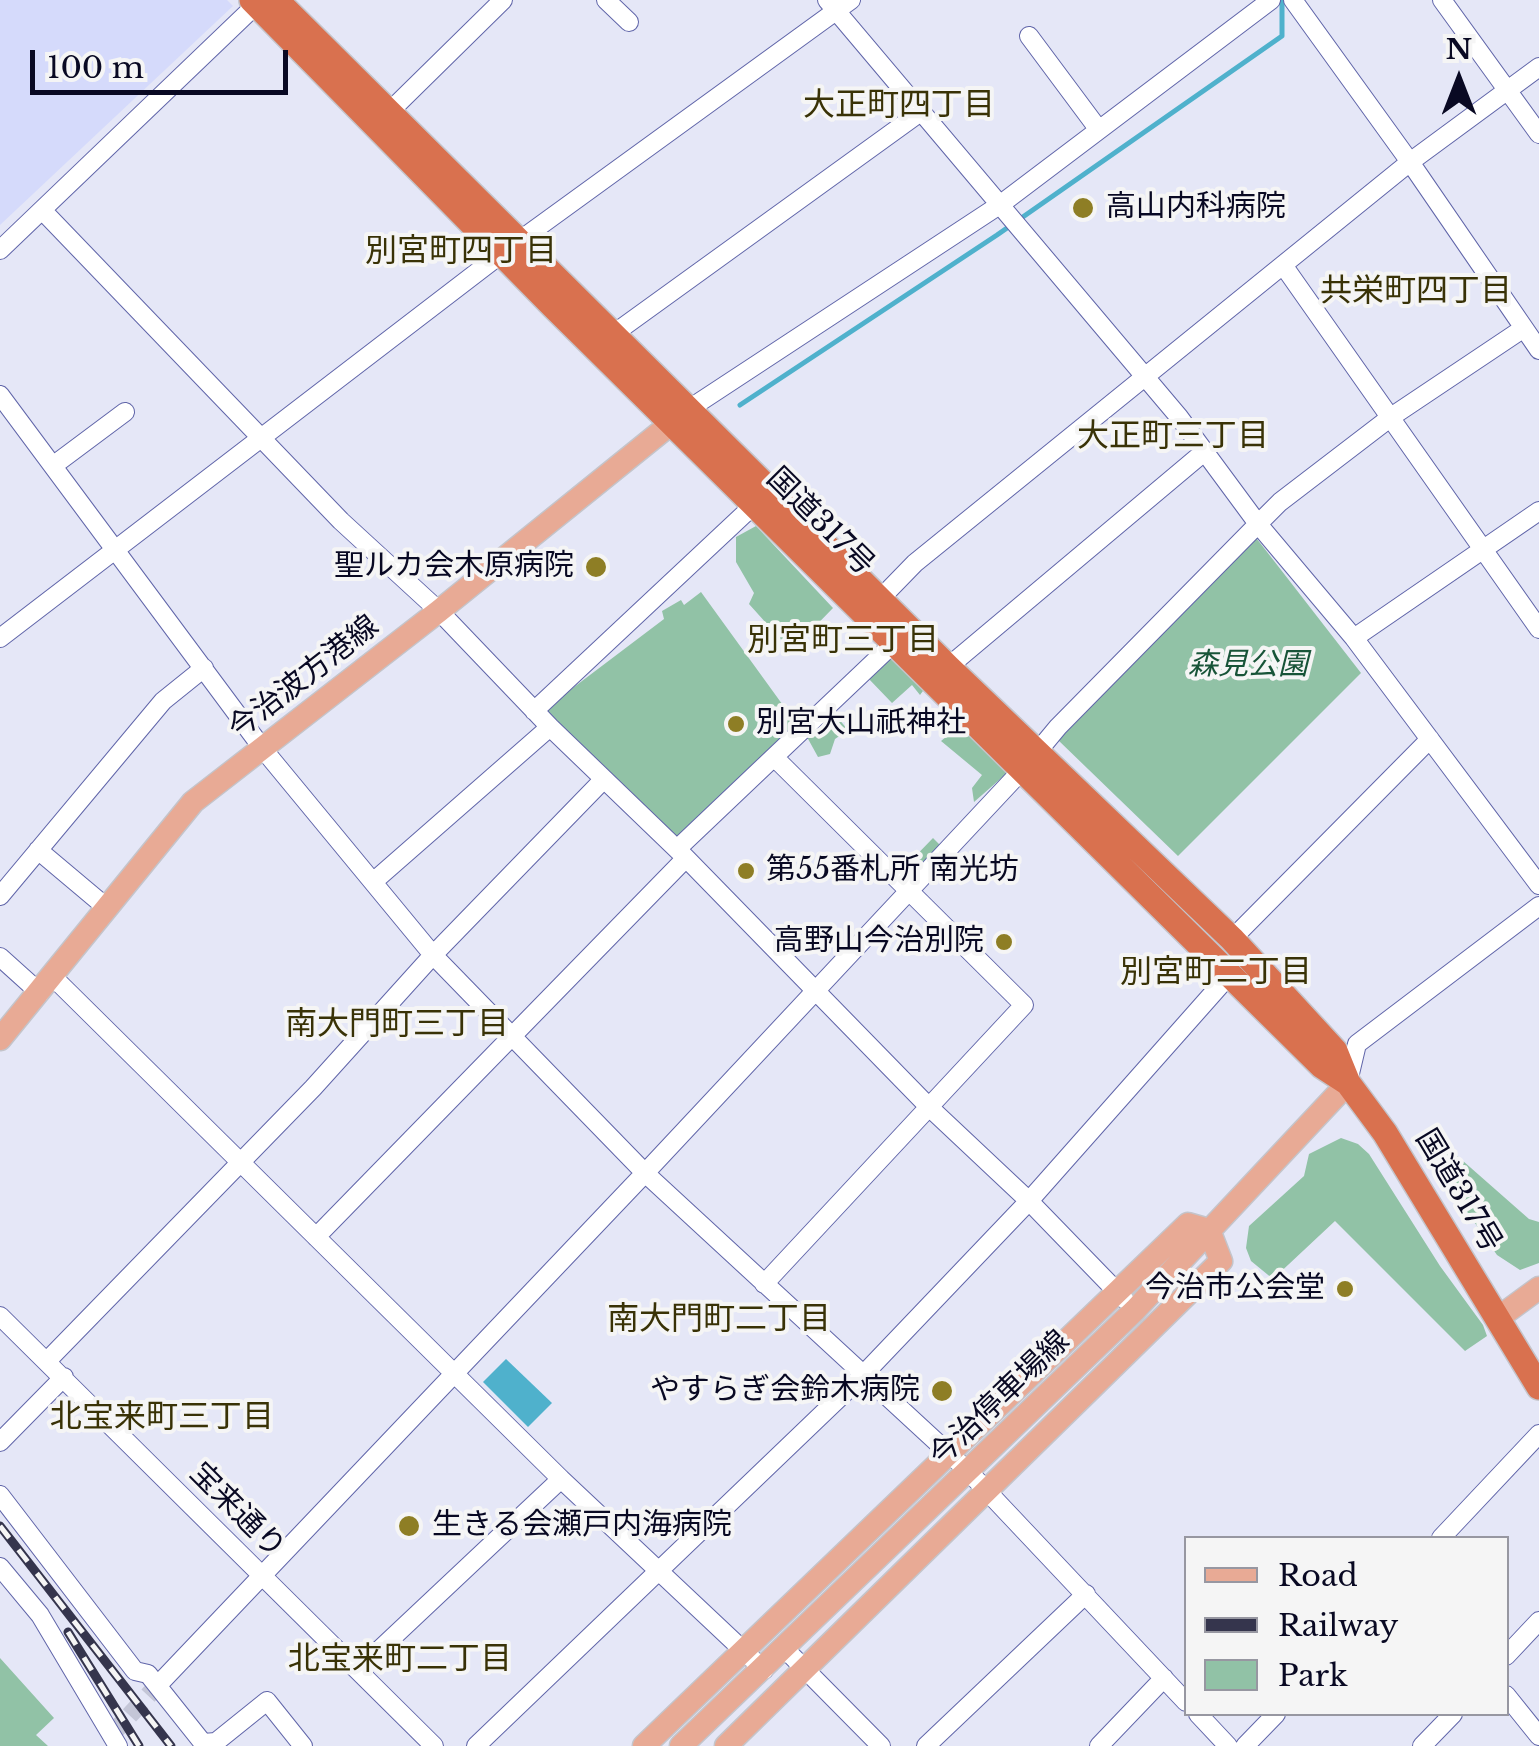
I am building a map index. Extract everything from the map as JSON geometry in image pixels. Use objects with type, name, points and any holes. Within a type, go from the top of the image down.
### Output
[{"type":"highway","name":"国道317号","points":[[261,1],[681,416],[880,599],[948,667],[1231,973],[1322,1066],[1348,1083]]},
{"type":"highway","name":"国道317号","points":[[510,248],[612,335],[756,503],[896,642],[1232,939],[1335,1051],[1348,1083],[1396,1150],[1539,1387]]},
{"type":"main road","name":"今治波方港線","points":[[0,1040],[192,802],[439,611],[681,416]]},
{"type":"main road","name":"今治停車場線","points":[[682,1746],[1136,1310],[1348,1083]]},
{"type":"main road","points":[[644,1746],[1188,1224],[1210,1230],[1220,1261],[726,1746]]},
{"type":"main road","points":[[1498,1318],[1539,1288]]},
{"type":"street","points":[[382,119],[503,0]]},
{"type":"street","points":[[606,0],[628,22]]},
{"type":"street","points":[[681,416],[1001,204],[1271,0]]},
{"type":"street","points":[[1293,0],[1539,350]]},
{"type":"street","points":[[1442,0],[1539,134]]},
{"type":"street","points":[[0,250],[261,1]]},
{"type":"street","points":[[0,638],[258,437],[838,4],[1354,638],[1539,885]]},
{"type":"street","points":[[1029,36],[1099,130]]},
{"type":"street","points":[[880,599],[916,562],[1410,162],[1539,67]]},
{"type":"street","points":[[612,335],[922,111]]},
{"type":"street","points":[[43,211],[341,521],[439,611],[534,711],[1136,1310]]},
{"type":"street","points":[[1283,265],[1539,629]]},
{"type":"street","points":[[158,1685],[645,1173],[1031,759],[1280,502],[1391,417],[1524,328]]},
{"type":"street","points":[[0,395],[263,748],[432,955],[645,1173],[968,1471],[1184,1700]]},
{"type":"street","points":[[54,465],[125,412]]},
{"type":"street","points":[[948,667],[1204,452]]},
{"type":"street","points":[[534,711],[756,503]]},
{"type":"street","points":[[1354,638],[1539,511]]},
{"type":"street","points":[[316,1237],[681,854],[896,642]]},
{"type":"street","points":[[0,896],[164,702],[204,668]]},
{"type":"street","points":[[373,882],[550,727]]},
{"type":"street","points":[[1232,939],[1430,740]]},
{"type":"street","points":[[764,1284],[1024,1006],[775,758]]},
{"type":"street","points":[[48,1361],[313,1088],[432,955],[604,779]]},
{"type":"street","points":[[38,850],[107,908]]},
{"type":"street","points":[[1348,1083],[1357,1044],[1539,906]]},
{"type":"street","points":[[0,958],[46,985],[238,1162],[657,1572],[764,1670]]},
{"type":"street","points":[[476,1746],[863,1375],[1029,1201],[1231,973]]},
{"type":"street","name":"宝来通り","points":[[0,1316],[434,1746]]},
{"type":"street","points":[[0,1442],[64,1377]]},
{"type":"street","points":[[1442,1536],[1539,1434]]},
{"type":"street","points":[[359,1669],[561,1479]]},
{"type":"street","points":[[0,1495],[135,1671],[148,1674],[203,1743],[216,1742],[267,1700],[303,1746]]},
{"type":"street","points":[[0,1569],[40,1615],[110,1742]]},
{"type":"street","points":[[926,1746],[1086,1594]]},
{"type":"street","points":[[1509,1653],[1539,1620]]},
{"type":"street","points":[[786,1649],[881,1746]]},
{"type":"street","points":[[1099,1746],[1164,1678]]},
{"type":"street","points":[[1509,1699],[1539,1736]]},
{"type":"street","points":[[1200,1716],[1228,1746]]},
{"type":"street","points":[[1245,1746],[1274,1716]]},
{"type":"street","points":[[1422,1746],[1451,1716]]},
{"type":"shaded area","points":[[0,0],[227,0],[233,6],[0,225]]},
{"type":"green space","points":[[756,526],[833,608],[798,644],[784,643],[749,604],[754,593],[736,562],[736,537]]},
{"type":"green space","name":"森見公園","points":[[1252,539],[1257,539],[1361,673],[1178,856],[1058,740]]},
{"type":"green space","points":[[701,592],[798,726],[673,845],[545,709],[664,619],[662,611],[681,600],[684,605]]},
{"type":"green space","points":[[888,654],[931,680],[920,695],[912,685],[892,703],[867,677]]},
{"type":"green space","points":[[948,713],[1014,767],[974,802],[972,788],[982,775],[941,741],[957,728]]},
{"type":"green space","points":[[838,718],[848,730],[835,739],[830,754],[818,757],[807,737]]},
{"type":"green space","points":[[933,838],[943,848],[913,881],[899,873]]},
{"type":"green space","points":[[1341,1138],[1358,1144],[1369,1154],[1440,1266],[1483,1325],[1487,1336],[1465,1351],[1335,1221],[1273,1279],[1251,1261],[1246,1248],[1249,1226],[1304,1176],[1309,1154]]},
{"type":"green space","points":[[1446,1146],[1529,1219],[1539,1222],[1539,1263],[1520,1270],[1497,1255],[1432,1149]]},
{"type":"green space","points":[[0,1658],[54,1718],[36,1735],[48,1746],[0,1746]]},
{"type":"water","points":[[506,1359],[552,1403],[528,1427],[483,1382]]},
{"type":"waterway","points":[[740,405],[997,235],[1282,36],[1282,0]]},
{"type":"tunnel","points":[[111,1735],[158,1685]]},
{"type":"railway","points":[[0,1526],[171,1746]]},
{"type":"railway","points":[[68,1632],[139,1746]]},
{"type":"place","name":"高山内科病院","points":[[1083,208]]},
{"type":"place","name":"聖ルカ会木原病院","points":[[596,567]]},
{"type":"place","name":"別宮大山祇神社","points":[[736,724]]},
{"type":"place","name":"第55番札所 南光坊","points":[[746,871]]},
{"type":"place","name":"高野山今治別院","points":[[1004,942]]},
{"type":"place","name":"今治市公会堂","points":[[1345,1289]]},
{"type":"place","name":"やすらぎ会鈴木病院","points":[[942,1391]]},
{"type":"place","name":"生きる会瀬戸内海病院","points":[[409,1526]]},
{"type":"district","name":"大正町四丁目","points":[[899,106]]},
{"type":"district","name":"別宮町四丁目","points":[[461,252]]},
{"type":"district","name":"共栄町四丁目","points":[[1416,292]]},
{"type":"district","name":"大正町三丁目","points":[[1173,437]]},
{"type":"district","name":"別宮町三丁目","points":[[843,641]]},
{"type":"district","name":"別宮町二丁目","points":[[1216,973]]},
{"type":"district","name":"南大門町三丁目","points":[[397,1025]]},
{"type":"district","name":"南大門町二丁目","points":[[719,1320]]},
{"type":"district","name":"北宝来町三丁目","points":[[162,1418]]},
{"type":"district","name":"北宝来町二丁目","points":[[400,1660]]}]
